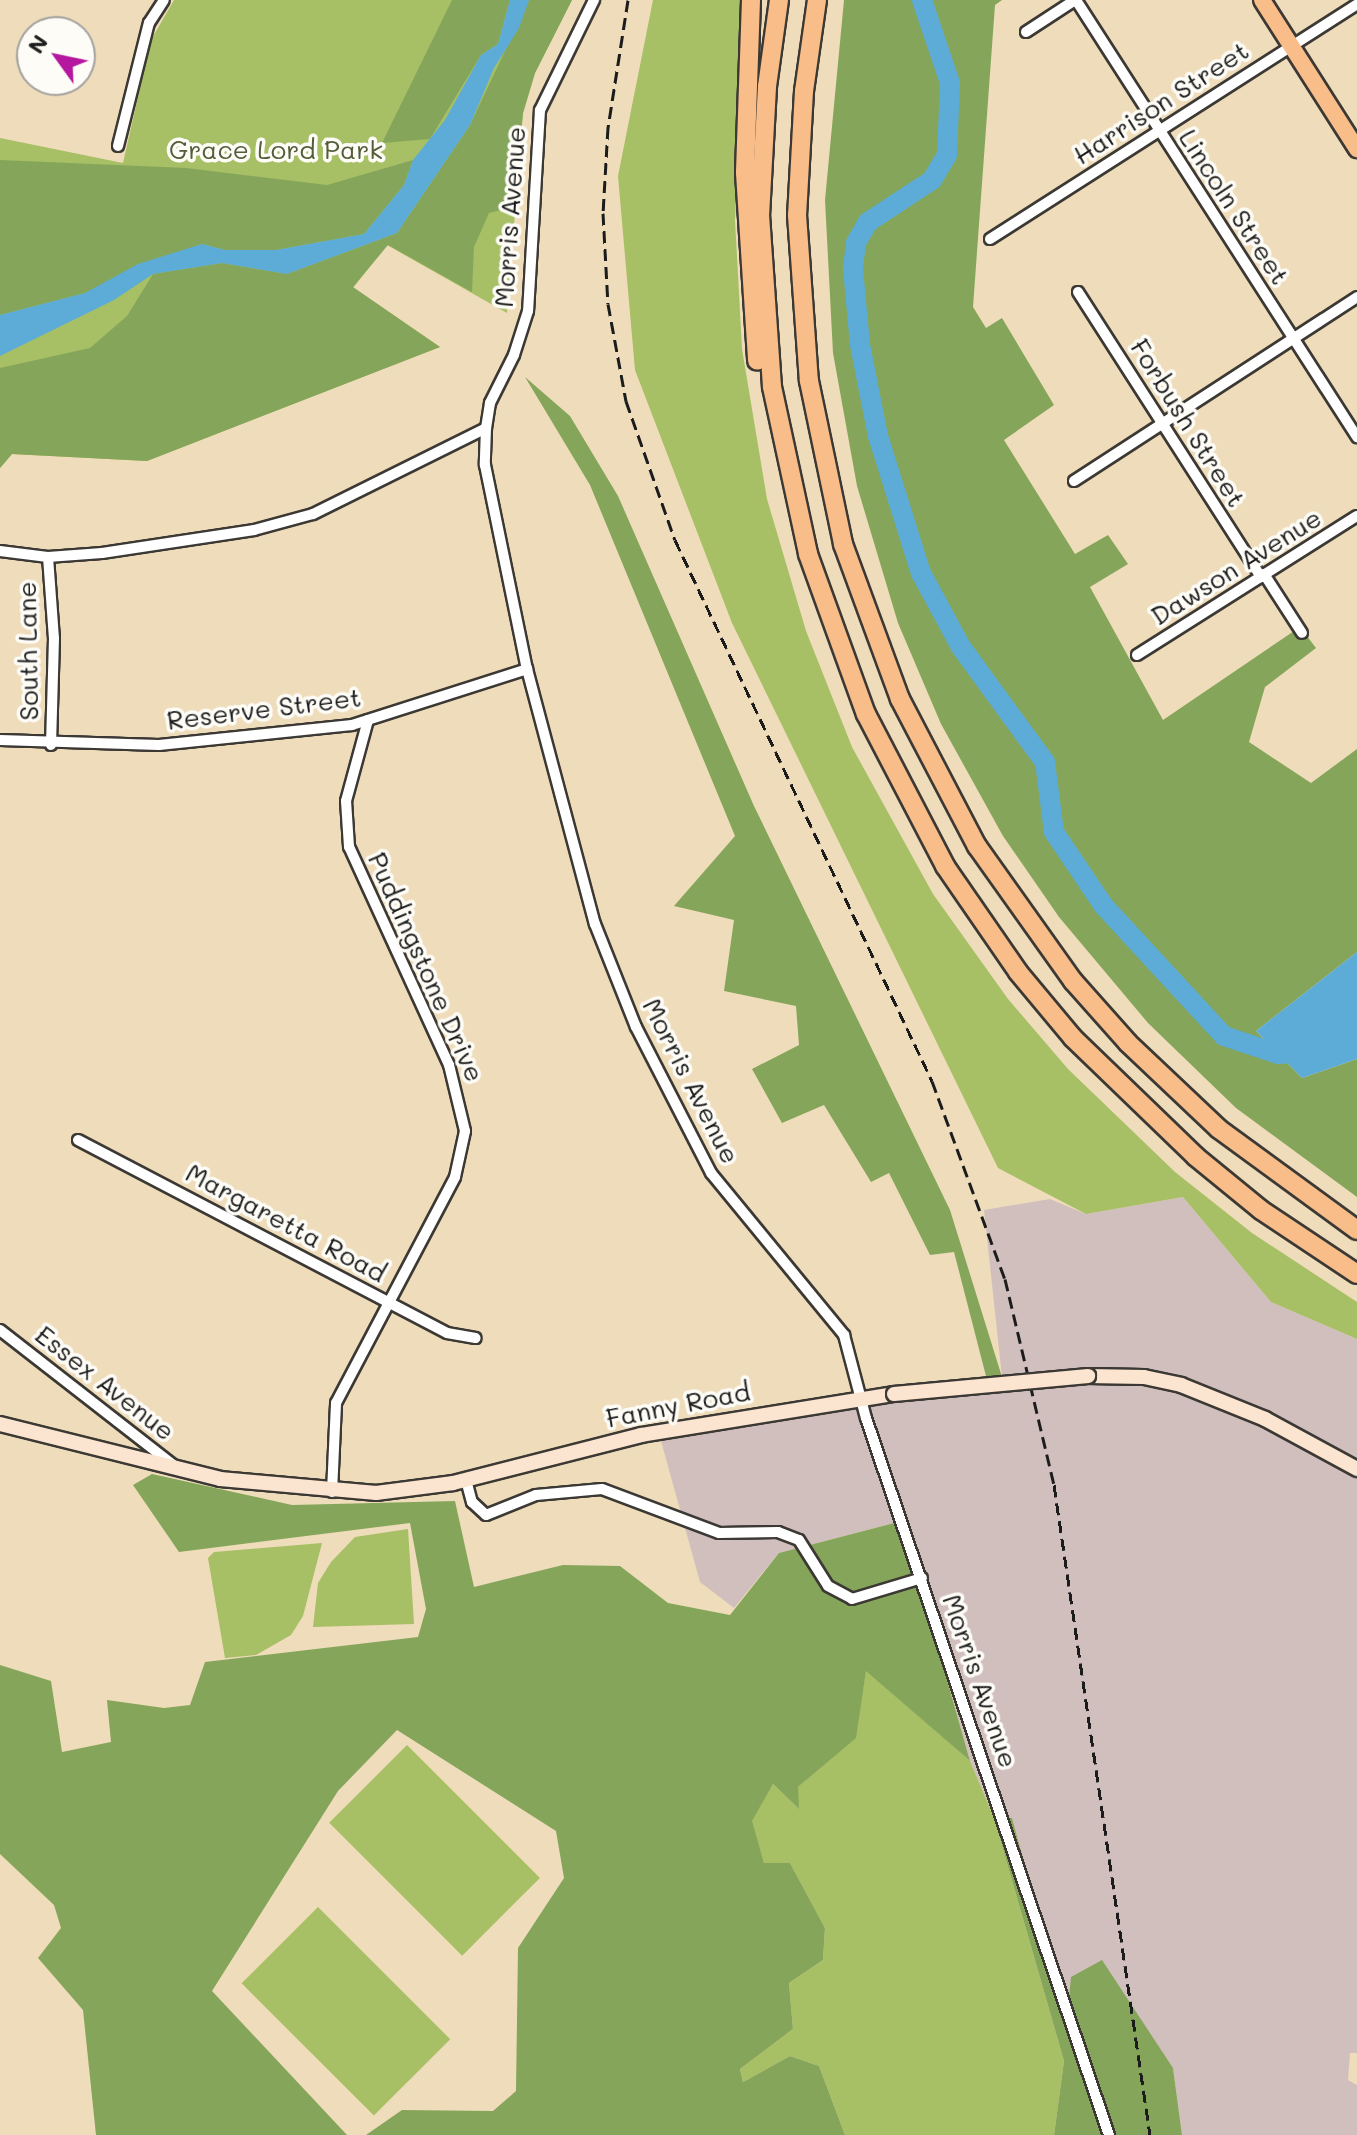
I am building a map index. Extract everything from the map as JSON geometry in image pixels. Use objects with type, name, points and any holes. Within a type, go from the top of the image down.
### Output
[{"type":"highway","points":[[751,0],[745,173],[755,344],[784,491],[820,595],[903,792],[945,866],[1018,972],[1073,1038],[1163,1128],[1261,1210],[1357,1274]]},
{"type":"highway","points":[[779,0],[763,144],[763,301],[787,470],[820,595]]},
{"type":"highway","points":[[817,0],[804,91],[797,215],[809,381],[843,544],[900,699],[977,846],[1073,981],[1147,1063],[1219,1129],[1357,1230]]},
{"type":"main road","points":[[1262,0],[1357,149]]},
{"type":"main road","name":"Fanny Road","points":[[0,1424],[182,1471],[332,1492],[415,1490],[641,1435],[861,1397],[1088,1376],[1144,1377],[1181,1385],[1265,1419],[1357,1469]]},
{"type":"street","points":[[118,146],[149,23],[164,0]]},
{"type":"street","name":"Morris Avenue","points":[[594,0],[540,110],[528,311],[514,355],[490,403],[486,428],[485,465],[527,669],[613,977],[711,1173],[844,1335],[861,1397],[1109,2135]]},
{"type":"street","points":[[1026,32],[1075,0]]},
{"type":"street","name":"Lincoln Street","points":[[1075,0],[1357,437]]},
{"type":"street","name":"Harrison Street","points":[[990,239],[1357,4]]},
{"type":"street","name":"Forbush Street","points":[[1078,292],[1302,633]]},
{"type":"street","points":[[1074,481],[1357,297]]},
{"type":"street","points":[[0,551],[48,557],[198,542],[313,514],[486,428]]},
{"type":"street","name":"Dawson Avenue","points":[[1137,655],[1357,516]]},
{"type":"street","name":"South Lane","points":[[48,557],[54,638],[51,745]]},
{"type":"street","name":"Reserve Street","points":[[0,740],[51,745],[172,744],[368,720],[527,669]]},
{"type":"street","name":"Puddingstone Drive","points":[[332,1492],[336,1403],[455,1177],[465,1131],[449,1065],[349,847],[346,801],[368,720]]},
{"type":"street","name":"Margaretta Road","points":[[78,1140],[447,1333],[476,1338]]},
{"type":"street","name":"Essex Avenue","points":[[0,1330],[182,1471]]},
{"type":"street","points":[[466,1480],[472,1502],[486,1515],[536,1495],[602,1489],[719,1533],[778,1532],[799,1540],[828,1586],[852,1599],[922,1578]]},
{"type":"shaded area","points":[[1183,1197],[1271,1302],[1357,1339],[1357,2053],[1350,2053],[1348,2080],[1357,2085],[1357,2135],[1182,2135],[1173,2068],[1068,2023],[1012,1818],[994,1818],[970,1761],[902,1521],[779,1553],[734,1608],[700,1582],[658,1430],[1002,1377],[984,1210],[1050,1199],[1086,1214]]},
{"type":"green space","name":"Grace Lord Park","points":[[174,0],[572,0],[535,73],[523,113],[507,313],[387,245],[353,288],[440,347],[147,461],[12,454],[0,468],[0,138],[123,163],[151,40]]},
{"type":"green space","points":[[452,0],[510,0],[498,44],[481,55],[430,139],[382,143]]},
{"type":"green space","points":[[529,0],[572,0],[535,73],[523,113],[513,207],[489,213],[474,247],[472,292],[388,245],[353,287],[440,347],[147,461],[12,454],[0,468],[0,368],[90,348],[127,316],[153,274],[222,263],[287,274],[397,233],[470,125]]},
{"type":"green space","points":[[653,0],[754,0],[742,78],[735,220],[742,349],[767,499],[806,631],[852,747],[933,894],[1008,999],[1068,1069],[1175,1172],[1252,1233],[1357,1302],[1357,1339],[1271,1302],[1183,1197],[1086,1214],[998,1168],[732,623],[635,370],[618,176]]},
{"type":"green space","points":[[844,0],[1002,0],[995,5],[973,307],[986,328],[1002,318],[1054,405],[1004,440],[1075,554],[1108,535],[1128,564],[1090,587],[1163,720],[1300,627],[1316,648],[1265,687],[1249,742],[1311,783],[1357,749],[1357,952],[1256,1031],[1302,1078],[1357,1059],[1357,1197],[1236,1108],[1148,1023],[1059,917],[1003,836],[941,724],[898,623],[857,486],[833,353],[825,200]]},
{"type":"green space","points":[[0,160],[186,168],[327,185],[413,160],[404,185],[364,234],[276,250],[225,250],[202,244],[85,293],[0,315]]},
{"type":"green space","points":[[525,377],[570,416],[618,496],[754,806],[950,1210],[1002,1377],[987,1380],[954,1252],[930,1255],[889,1173],[871,1182],[824,1105],[782,1123],[752,1069],[799,1045],[796,1006],[724,991],[734,920],[674,906],[735,836],[590,485]]},
{"type":"green space","points":[[152,1474],[292,1505],[455,1501],[474,1587],[563,1565],[620,1566],[668,1603],[730,1615],[779,1553],[902,1521],[970,1761],[866,1671],[856,1738],[798,1787],[799,1809],[773,1784],[752,1821],[764,1863],[790,1863],[825,1928],[823,1960],[789,1983],[793,2029],[740,2069],[743,2082],[790,2056],[819,2066],[845,2135],[366,2135],[402,2110],[493,2111],[516,2091],[518,1948],[564,1878],[556,1831],[397,1730],[338,1791],[212,1991],[347,2135],[96,2135],[83,2010],[38,1958],[61,1928],[54,1905],[0,1854],[0,1665],[51,1681],[62,1752],[111,1742],[107,1700],[164,1708],[190,1705],[205,1662],[418,1637],[426,1609],[410,1523],[179,1552],[133,1485]]},
{"type":"green space","points":[[408,1529],[414,1624],[313,1627],[318,1583],[331,1562],[355,1537]]},
{"type":"green space","points":[[322,1543],[303,1616],[291,1635],[256,1655],[225,1658],[208,1558],[214,1552]]},
{"type":"green space","points":[[866,1670],[970,1761],[994,1818],[1064,2061],[1054,2135],[845,2135],[819,2066],[790,2056],[743,2082],[740,2069],[793,2029],[789,1983],[823,1960],[825,1928],[790,1863],[764,1863],[751,1821],[773,1784],[798,1808],[798,1787],[855,1738]]},
{"type":"green space","points":[[407,1745],[540,1878],[462,1956],[329,1823]]},
{"type":"green space","points":[[994,1818],[1012,1818],[1067,2019],[1071,1977],[1102,1960],[1173,2068],[1182,2135],[1054,2135],[1064,2061]]},
{"type":"green space","points":[[318,1907],[450,2039],[374,2116],[242,1983]]},
{"type":"water","points":[[510,0],[529,0],[519,28],[494,68],[470,125],[397,233],[287,274],[222,263],[153,274],[114,300],[0,356],[0,315],[85,293],[138,264],[202,244],[225,250],[276,250],[364,234],[404,185],[413,160],[445,120],[481,55],[498,44]]},
{"type":"water","points":[[1357,952],[1357,1059],[1302,1078],[1256,1031]]},
{"type":"waterway","points":[[922,0],[950,83],[947,155],[932,180],[868,222],[856,243],[853,269],[860,345],[878,436],[921,573],[961,647],[1045,762],[1054,832],[1103,905],[1224,1036],[1278,1054],[1357,1048]]},
{"type":"railway","points":[[628,0],[608,127],[603,213],[608,304],[626,401],[675,540],[932,1081],[1005,1279],[1054,1485],[1150,2135]]}]
